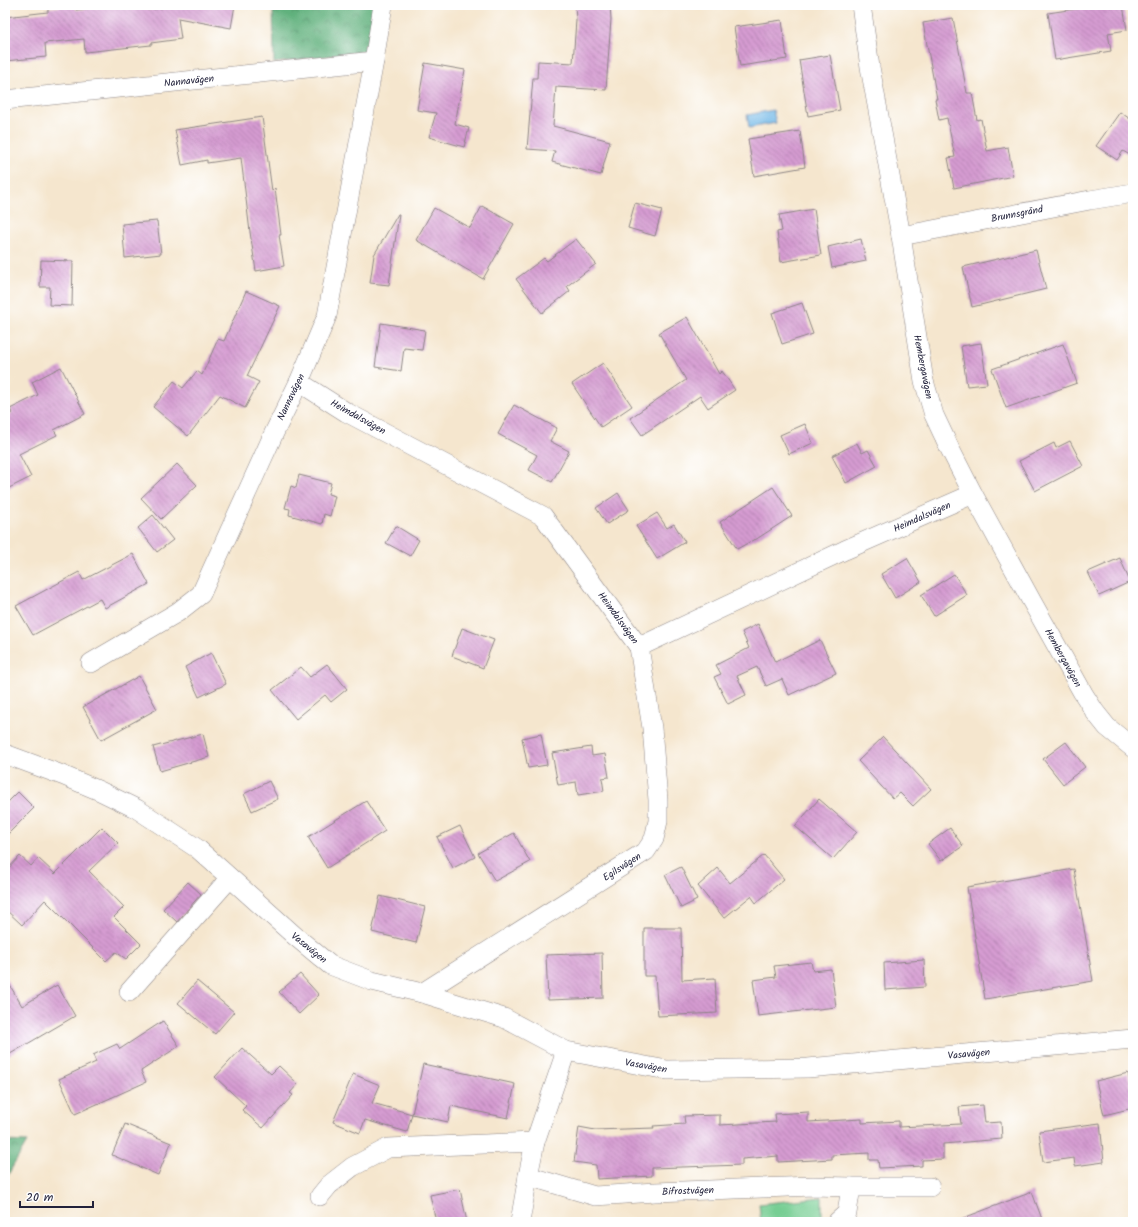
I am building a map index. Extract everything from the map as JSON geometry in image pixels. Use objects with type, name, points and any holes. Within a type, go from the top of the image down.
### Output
[{"type":"street","name":"Nannavägen","points":[[91,663],[178,612],[201,594],[274,433],[299,382],[327,316],[383,5]]},
{"type":"street","name":"Hembergavägen","points":[[861,5],[870,67],[924,381],[934,415],[973,494],[1087,699],[1107,727],[1133,748]]},
{"type":"street","name":"Nannavägen","points":[[5,100],[374,61]]},
{"type":"street","name":"Brunnsgränd","points":[[900,236],[1133,193]]},
{"type":"street","name":"Heimdalsvägen","points":[[299,382],[346,412],[543,516],[639,647],[846,550],[973,494]]},
{"type":"street","name":"Egilsvägen","points":[[422,993],[634,859],[646,851],[654,839],[658,822],[658,800],[652,728],[639,647]]},
{"type":"street","name":"Vasavägen","points":[[5,754],[68,777],[138,809],[198,849],[295,936],[330,965],[372,981],[422,993],[504,1018],[566,1051],[667,1070],[808,1068],[1133,1039]]},
{"type":"street","points":[[128,992],[230,878]]},
{"type":"street","points":[[520,1222],[535,1142],[566,1051]]},
{"type":"street","points":[[320,1196],[329,1185],[352,1167],[388,1148],[535,1142]]},
{"type":"street","name":"Bifrostvägen","points":[[528,1176],[595,1196],[655,1192],[813,1186],[930,1187]]},
{"type":"street","points":[[837,1222],[847,1213],[851,1187]]},
{"type":"green space","points":[[273,5],[374,5],[367,51],[274,63]]},
{"type":"green space","points":[[5,1141],[27,1142],[5,1180]]},
{"type":"green space","points":[[822,1197],[822,1222],[761,1222],[759,1204]]},
{"type":"water","points":[[773,110],[776,123],[749,128],[747,115]]},
{"type":"building","points":[[75,5],[76,10],[116,5],[147,5],[147,10],[162,8],[163,5],[235,5],[231,28],[178,18],[181,39],[151,43],[151,45],[85,52],[84,39],[45,43],[46,57],[5,61],[5,17],[48,12],[48,8]]},
{"type":"building","points":[[575,5],[610,5],[611,19],[606,90],[556,87],[553,126],[610,141],[601,175],[552,162],[555,151],[527,149],[533,78],[537,78],[538,61],[573,63],[576,20]]},
{"type":"building","points":[[1101,5],[1123,5],[1127,30],[1108,33],[1111,51],[1055,60],[1048,13]]},
{"type":"building","points":[[953,18],[967,93],[972,93],[977,120],[981,119],[987,151],[1008,147],[1013,176],[954,188],[948,158],[955,157],[947,118],[939,120],[935,99],[937,99],[923,23]]},
{"type":"building","points":[[782,20],[787,59],[740,66],[734,27]]},
{"type":"building","points":[[830,55],[840,110],[808,116],[799,60]]},
{"type":"building","points":[[425,63],[465,70],[455,124],[469,128],[464,147],[429,137],[436,113],[417,110]]},
{"type":"building","points":[[1120,112],[1133,121],[1133,157],[1123,151],[1117,160],[1096,146]]},
{"type":"building","points":[[262,117],[272,191],[275,188],[281,235],[279,235],[284,266],[256,271],[241,158],[207,163],[207,160],[182,165],[175,130]]},
{"type":"building","points":[[800,131],[805,167],[754,176],[748,139]]},
{"type":"building","points":[[635,203],[662,210],[655,236],[628,228]]},
{"type":"building","points":[[482,206],[514,224],[483,279],[416,240],[434,208],[470,228]]},
{"type":"building","points":[[814,209],[821,255],[781,262],[777,232],[782,231],[779,215]]},
{"type":"building","points":[[398,214],[389,285],[370,283],[374,255]]},
{"type":"building","points":[[157,221],[161,254],[125,258],[122,224]]},
{"type":"building","points":[[576,239],[596,264],[567,286],[570,291],[542,313],[516,279],[544,258],[547,261]]},
{"type":"building","points":[[861,239],[866,261],[832,268],[828,247]]},
{"type":"building","points":[[1036,250],[1046,289],[972,307],[963,267]]},
{"type":"building","points":[[41,260],[73,261],[72,306],[49,305],[50,287],[40,287]]},
{"type":"building","points":[[246,291],[280,306],[247,376],[259,382],[245,408],[220,395],[188,436],[153,407],[174,381],[183,388],[197,371],[202,375],[218,339],[224,341]]},
{"type":"building","points":[[802,303],[813,334],[782,344],[772,313]]},
{"type":"building","points":[[687,317],[719,374],[722,371],[735,390],[708,408],[700,396],[642,435],[630,418],[686,380],[659,333]]},
{"type":"building","points":[[381,323],[425,330],[422,350],[404,348],[401,371],[375,367]]},
{"type":"building","points":[[981,343],[987,384],[967,386],[961,346]]},
{"type":"building","points":[[1063,344],[1077,383],[1006,408],[992,369]]},
{"type":"building","points":[[603,363],[632,406],[601,427],[572,384]]},
{"type":"building","points":[[61,367],[85,414],[54,430],[57,435],[19,454],[31,477],[5,490],[5,416],[12,413],[10,409],[38,395],[32,382]]},
{"type":"building","points":[[514,405],[557,428],[550,441],[569,451],[552,482],[529,470],[537,455],[498,434]]},
{"type":"building","points":[[805,424],[813,443],[789,454],[780,435]]},
{"type":"building","points":[[1070,441],[1083,466],[1035,491],[1019,461],[1054,443],[1056,448]]},
{"type":"building","points":[[857,443],[862,453],[868,450],[877,466],[846,483],[832,456]]},
{"type":"building","points":[[177,464],[197,485],[161,519],[141,498]]},
{"type":"building","points":[[299,475],[331,483],[328,494],[335,496],[330,516],[324,514],[322,524],[289,515],[290,509],[285,508],[291,486],[296,488]]},
{"type":"building","points":[[773,487],[792,516],[755,540],[737,549],[720,522]]},
{"type":"building","points":[[618,493],[629,510],[607,524],[596,508]]},
{"type":"building","points":[[657,513],[667,528],[674,524],[685,542],[657,559],[636,526]]},
{"type":"building","points":[[153,515],[173,540],[157,552],[138,528]]},
{"type":"building","points":[[396,526],[419,540],[410,556],[386,543]]},
{"type":"building","points":[[133,554],[149,584],[105,608],[100,599],[33,635],[16,606],[79,572],[83,580]]},
{"type":"building","points":[[907,558],[921,582],[895,598],[881,574]]},
{"type":"building","points":[[1120,558],[1130,582],[1099,596],[1088,572]]},
{"type":"building","points":[[954,574],[967,595],[934,616],[921,595]]},
{"type":"building","points":[[758,624],[775,662],[820,640],[836,673],[789,695],[782,679],[766,686],[757,667],[737,676],[746,695],[728,704],[714,677],[721,674],[716,665],[749,648],[742,632]]},
{"type":"building","points":[[462,628],[494,640],[483,668],[452,656]]},
{"type":"building","points":[[211,653],[226,684],[199,697],[185,667]]},
{"type":"building","points":[[327,664],[347,689],[331,702],[325,695],[296,719],[272,690],[301,667],[310,677]]},
{"type":"building","points":[[139,676],[157,709],[101,740],[83,707]]},
{"type":"building","points":[[203,734],[209,757],[160,771],[153,747]]},
{"type":"building","points":[[541,734],[547,765],[528,768],[522,738]]},
{"type":"building","points":[[883,737],[931,789],[913,806],[900,793],[893,799],[858,761]]},
{"type":"building","points":[[1066,742],[1085,767],[1063,784],[1043,759]]},
{"type":"building","points":[[591,747],[592,756],[605,754],[609,777],[602,778],[604,791],[578,795],[576,782],[558,785],[552,753]]},
{"type":"building","points":[[269,781],[278,799],[252,811],[244,794]]},
{"type":"building","points":[[18,792],[34,808],[5,837],[5,805]]},
{"type":"building","points":[[819,799],[857,832],[833,859],[795,826]]},
{"type":"building","points":[[366,801],[385,831],[327,868],[308,837]]},
{"type":"building","points":[[460,826],[475,857],[453,868],[437,837]]},
{"type":"building","points":[[102,827],[118,843],[89,871],[124,907],[114,917],[141,944],[126,959],[116,952],[106,961],[45,900],[22,925],[5,909],[5,872],[20,856],[31,866],[38,858],[55,874]]},
{"type":"building","points":[[950,828],[963,846],[941,861],[928,844]]},
{"type":"building","points":[[514,833],[530,862],[495,881],[478,853]]},
{"type":"building","points":[[764,855],[784,879],[756,903],[751,896],[724,918],[698,886],[718,868],[730,883]]},
{"type":"building","points":[[681,867],[697,900],[681,908],[665,875]]},
{"type":"building","points":[[1074,869],[1093,981],[985,999],[967,887]]},
{"type":"building","points":[[188,882],[201,894],[177,922],[163,909]]},
{"type":"building","points":[[380,896],[425,907],[416,943],[372,932]]},
{"type":"building","points":[[644,928],[681,928],[682,980],[715,978],[717,1013],[658,1016],[655,976],[644,976]]},
{"type":"building","points":[[602,953],[603,998],[548,1000],[546,955]]},
{"type":"building","points":[[924,960],[925,987],[885,990],[884,963]]},
{"type":"building","points":[[811,962],[813,971],[831,969],[836,1007],[758,1016],[753,980],[776,977],[774,966]]},
{"type":"building","points":[[300,974],[319,995],[299,1014],[279,992]]},
{"type":"building","points":[[5,977],[22,1006],[57,985],[75,1016],[5,1057]]},
{"type":"building","points":[[197,981],[234,1012],[215,1034],[178,1003]]},
{"type":"building","points":[[163,1021],[179,1046],[141,1071],[146,1082],[75,1114],[59,1079],[96,1062],[93,1055],[117,1044],[120,1049]]},
{"type":"building","points":[[242,1048],[271,1074],[279,1066],[298,1084],[290,1093],[293,1095],[263,1128],[242,1110],[246,1106],[215,1077]]},
{"type":"building","points":[[423,1064],[515,1084],[508,1118],[451,1106],[448,1122],[412,1114]]},
{"type":"building","points":[[1128,1073],[1133,1093],[1133,1108],[1104,1115],[1096,1081]]},
{"type":"building","points":[[353,1074],[380,1085],[372,1103],[412,1114],[407,1132],[365,1120],[360,1133],[333,1122]]},
{"type":"building","points":[[983,1105],[985,1123],[1001,1122],[1002,1139],[943,1144],[943,1159],[922,1160],[922,1166],[879,1168],[878,1160],[869,1160],[869,1153],[832,1155],[832,1159],[778,1162],[778,1156],[742,1159],[742,1165],[652,1168],[652,1176],[597,1179],[596,1165],[574,1162],[579,1127],[595,1130],[654,1128],[653,1126],[685,1124],[684,1116],[720,1115],[720,1125],[776,1122],[775,1114],[808,1112],[808,1122],[862,1119],[862,1123],[899,1121],[899,1127],[961,1124],[959,1107]]},
{"type":"building","points":[[1100,1123],[1104,1162],[1075,1166],[1074,1158],[1043,1162],[1039,1131]]},
{"type":"building","points":[[125,1124],[171,1143],[158,1175],[112,1155]]},
{"type":"building","points":[[460,1189],[467,1222],[436,1222],[430,1195]]},
{"type":"building","points":[[1032,1192],[1043,1222],[958,1222],[958,1220]]}]
